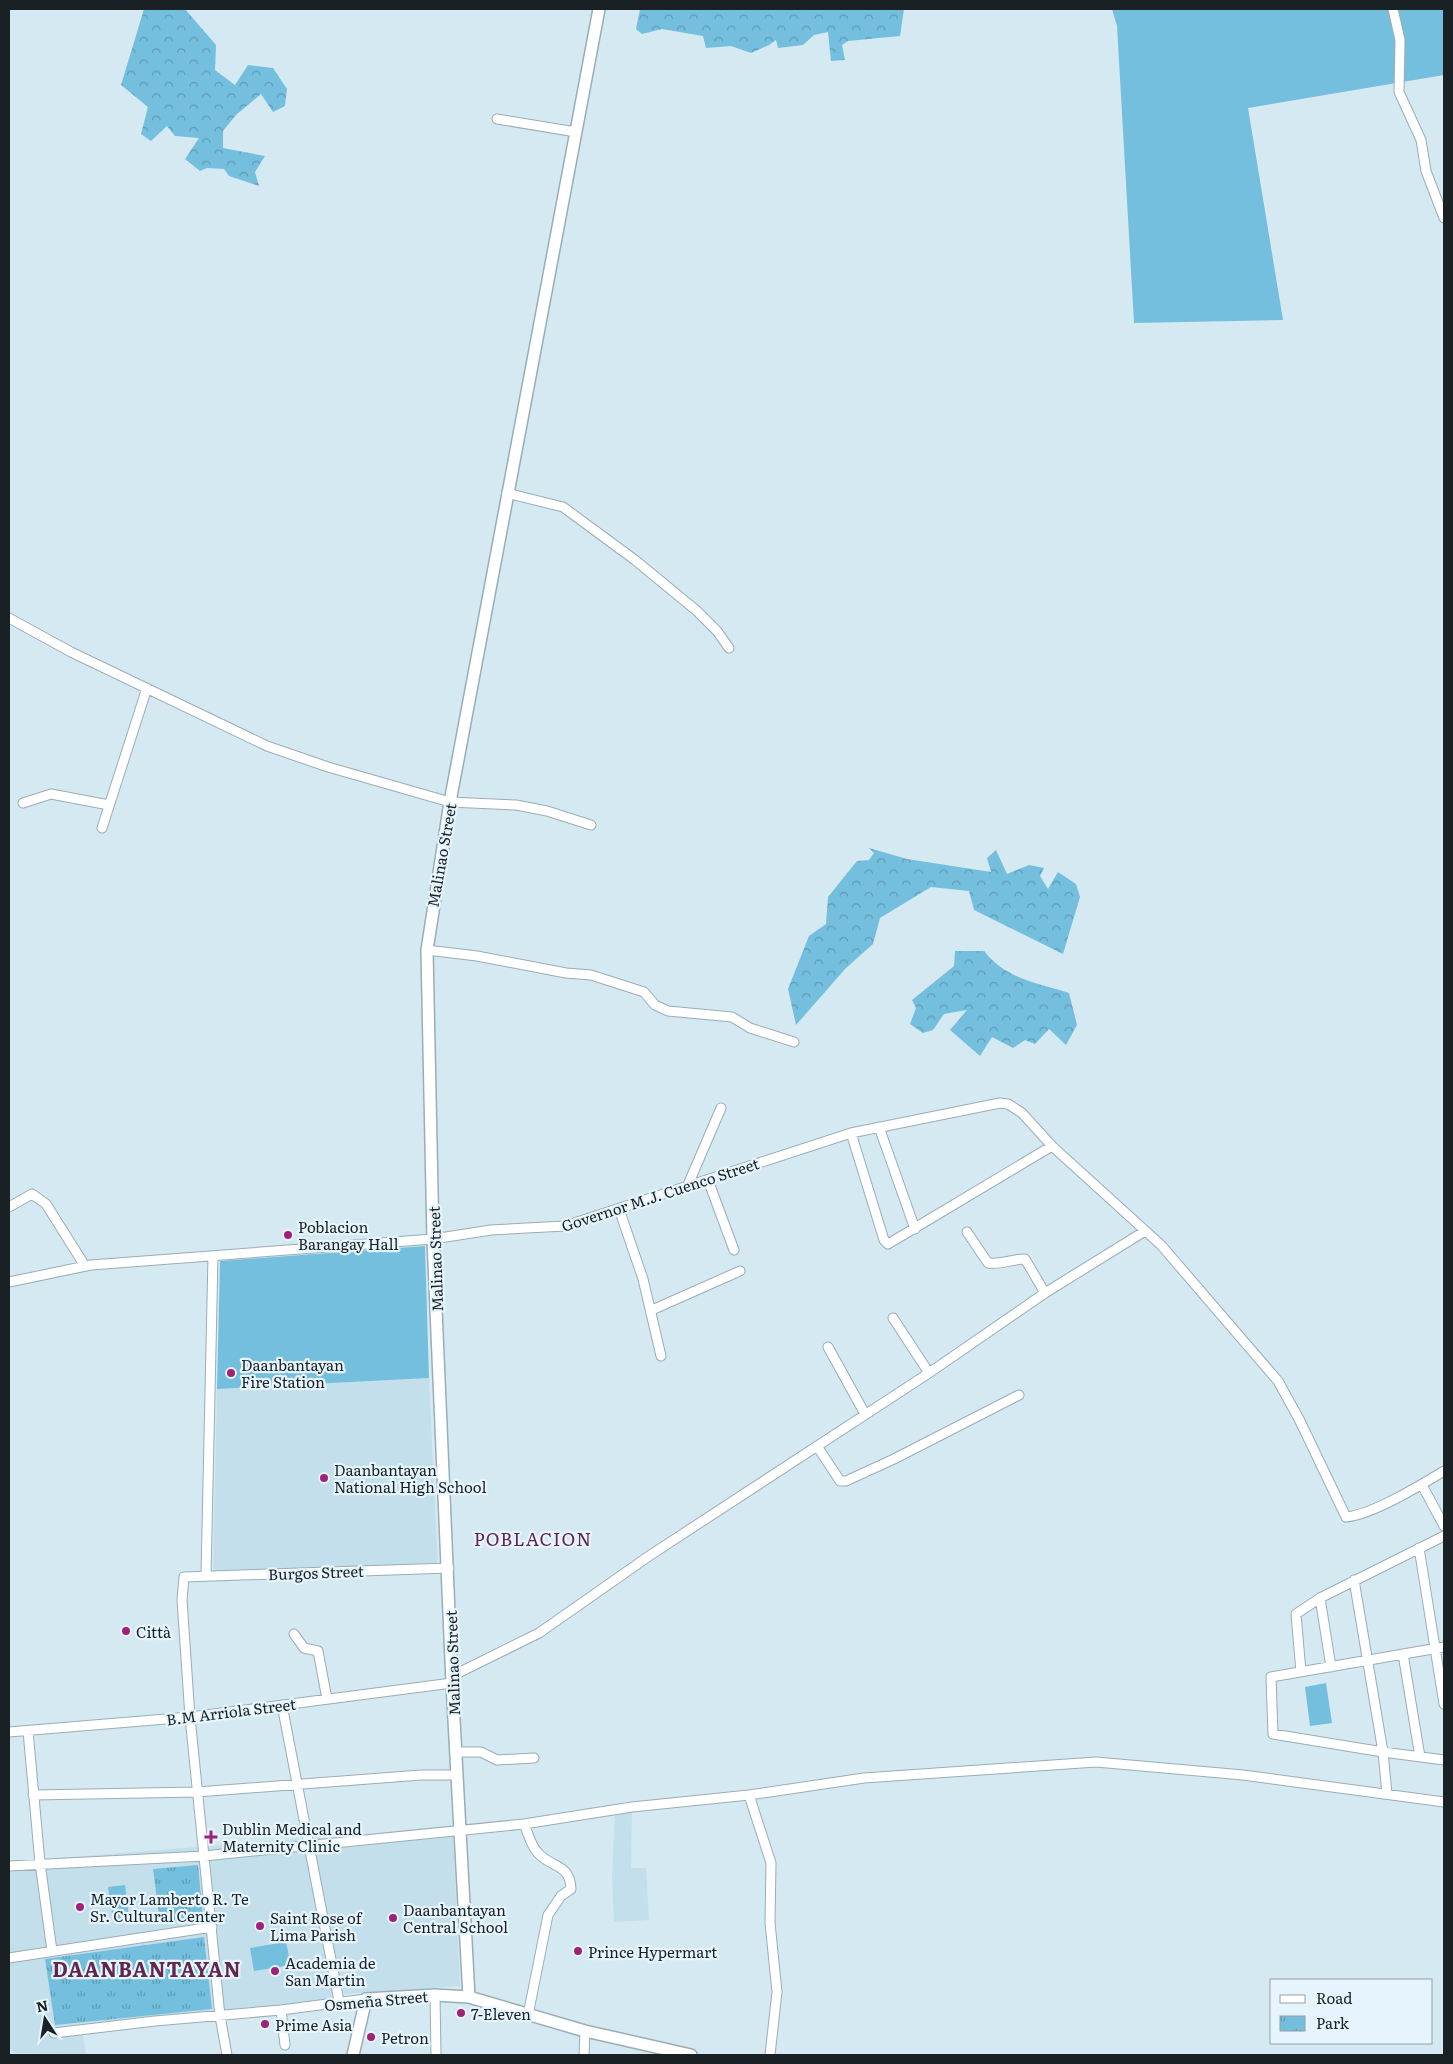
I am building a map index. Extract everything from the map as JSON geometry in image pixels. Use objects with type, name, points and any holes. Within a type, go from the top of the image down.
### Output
[{"type":"main road","name":"Malinao Street","points":[[469,1997],[459,1832],[449,1568],[433,1239],[427,950],[450,802],[599,9]]},
{"type":"main road","name":"Osmeña Street","points":[[366,1999],[435,1994],[469,1997],[585,2031],[691,2055]]},
{"type":"main road","points":[[353,2055],[366,1999]]},
{"type":"street","points":[[1393,9],[1400,40],[1399,92],[1421,140],[1426,171],[1444,218]]},
{"type":"street","points":[[497,118],[576,132]]},
{"type":"street","points":[[507,493],[563,507],[635,560],[697,611],[717,631],[728,648]]},
{"type":"street","points":[[9,618],[72,652],[267,746],[328,767],[450,802],[516,805],[547,811],[591,825]]},
{"type":"street","points":[[102,828],[147,688]]},
{"type":"street","points":[[23,803],[50,794],[109,805]]},
{"type":"street","points":[[427,950],[477,956],[566,973],[591,975],[644,992],[655,1005],[668,1011],[732,1017],[750,1028],[794,1042]]},
{"type":"street","name":"Governor M.J. Cuenco Street","points":[[9,1282],[85,1266],[433,1239],[491,1230],[564,1226],[851,1132],[991,1103],[1008,1104],[1022,1113],[1052,1146]]},
{"type":"street","points":[[687,1187],[722,1108]]},
{"type":"street","points":[[879,1127],[915,1229]]},
{"type":"street","points":[[851,1132],[884,1240],[888,1244],[1052,1146],[1161,1245],[1278,1381],[1300,1419],[1346,1517],[1359,1514],[1422,1485],[1444,1472]]},
{"type":"street","points":[[708,1180],[734,1250]]},
{"type":"street","points":[[9,1207],[32,1194],[39,1197],[46,1204],[85,1266]]},
{"type":"street","points":[[619,1209],[652,1310],[661,1356]]},
{"type":"street","name":"B.M Arriola Street","points":[[9,1732],[190,1717],[452,1680],[539,1633],[649,1556],[929,1373],[1045,1293],[1145,1231]]},
{"type":"street","points":[[967,1232],[988,1262],[998,1265],[1013,1259],[1025,1259],[1045,1293]]},
{"type":"street","points":[[206,1576],[213,1256]]},
{"type":"street","points":[[652,1310],[740,1271]]},
{"type":"street","points":[[893,1318],[929,1373]]},
{"type":"street","points":[[828,1347],[865,1414]]},
{"type":"street","points":[[817,1446],[836,1477],[840,1481],[846,1480],[894,1459],[1019,1395]]},
{"type":"street","points":[[1422,1485],[1444,1526]]},
{"type":"street","points":[[1301,1672],[1296,1614],[1320,1598],[1354,1580],[1444,1536]]},
{"type":"street","points":[[1419,1548],[1440,1647],[1444,1704]]},
{"type":"street","name":"Burgos Street","points":[[190,1717],[182,1600],[184,1577],[449,1568]]},
{"type":"street","points":[[1354,1580],[1383,1752],[1387,1794]]},
{"type":"street","points":[[1320,1598],[1331,1667]]},
{"type":"street","points":[[294,1634],[304,1648],[318,1651],[327,1699]]},
{"type":"street","points":[[1440,1647],[1271,1676],[1272,1734],[1444,1760]]},
{"type":"street","points":[[1403,1654],[1420,1757]]},
{"type":"street","points":[[282,1705],[340,2002]]},
{"type":"street","points":[[190,1717],[220,2016],[227,2055]]},
{"type":"street","points":[[28,1731],[40,1863],[52,1951]]},
{"type":"street","points":[[456,1752],[481,1752],[496,1760],[534,1758]]},
{"type":"street","points":[[9,1866],[204,1856],[459,1832],[632,1807],[749,1795],[910,1774],[996,1771],[1108,1762],[1234,1774],[1444,1802]]},
{"type":"street","points":[[33,1795],[197,1792],[405,1776],[457,1774]]},
{"type":"street","points":[[749,1795],[771,1862],[770,1923],[777,1992],[770,2055]]},
{"type":"street","points":[[524,1824],[538,1854],[565,1870],[571,1880],[571,1889],[560,1896],[548,1916],[528,2015]]},
{"type":"street","points":[[9,1958],[212,1928]]},
{"type":"street","points":[[435,1994],[436,2055]]},
{"type":"street","name":"Osmeña Street","points":[[54,2033],[155,2021],[281,2010],[366,1999]]},
{"type":"street","points":[[281,2010],[285,2045]]},
{"type":"street","points":[[584,2055],[585,2031]]},
{"type":"shaded area","name":"Daanbantayan National High School","points":[[429,1378],[438,1568],[213,1571],[217,1389]]},
{"type":"shaded area","points":[[632,1812],[631,1868],[646,1868],[649,1920],[614,1922],[612,1877],[615,1813]]},
{"type":"shaded area","points":[[453,1834],[460,1986],[344,1994],[340,1972],[344,2004],[82,2030],[86,2054],[16,2053],[9,2048],[9,1862],[320,1837],[322,1849]]},
{"type":"green space","points":[[144,9],[185,9],[216,45],[215,70],[235,85],[248,65],[273,68],[287,89],[285,106],[273,112],[261,94],[236,115],[223,131],[223,148],[265,156],[255,172],[259,186],[229,176],[224,169],[207,168],[200,171],[185,159],[199,138],[175,136],[167,126],[151,141],[141,134],[148,107],[121,85]]},
{"type":"green space","points":[[640,9],[904,9],[900,36],[848,41],[842,45],[845,60],[831,61],[828,32],[814,35],[803,45],[778,48],[776,40],[751,53],[731,46],[706,48],[703,36],[662,29],[642,34],[636,29]]},
{"type":"green space","points":[[1112,9],[1444,9],[1444,75],[1248,108],[1283,320],[1134,323],[1117,26]]},
{"type":"green space","points":[[869,848],[907,859],[991,872],[987,858],[996,850],[1007,874],[1029,865],[1044,868],[1040,876],[1048,889],[1058,872],[1076,884],[1080,897],[1063,954],[974,910],[969,891],[931,887],[880,918],[873,944],[846,968],[796,1025],[788,989],[809,936],[826,924],[828,897],[857,861],[869,860],[874,853]]},
{"type":"green space","points":[[955,951],[984,951],[1002,968],[1012,974],[1034,983],[1069,993],[1077,1025],[1066,1045],[1049,1029],[1035,1044],[1025,1040],[1013,1048],[992,1037],[980,1056],[950,1030],[967,1010],[944,1014],[933,1030],[923,1033],[910,1024],[916,1008],[912,1000],[954,966]]},
{"type":"green space","points":[[425,1246],[429,1378],[217,1389],[220,1261]]},
{"type":"green space","points":[[1326,1683],[1332,1723],[1310,1726],[1305,1687]]},
{"type":"green space","points":[[198,1865],[203,1918],[160,1923],[153,1869]]},
{"type":"green space","points":[[125,1885],[129,1918],[113,1920],[108,1887]]},
{"type":"green space","points":[[204,1937],[212,2009],[55,2025],[45,1959]]},
{"type":"green space","points":[[286,1942],[291,1965],[254,1971],[250,1948]]},
{"type":"place","name":"Poblacion Barangay Hall","points":[[288,1235]]},
{"type":"place","name":"Daanbantayan Fire Station","points":[[231,1373]]},
{"type":"place","name":"Daanbantayan National High School","points":[[324,1478]]},
{"type":"place","name":"Città","points":[[126,1631]]},
{"type":"place","name":"Dublin Medical and Maternity Clinic","points":[[211,1837]]},
{"type":"place","name":"Mayor Lamberto R. Te Sr. Cultural Center","points":[[80,1907]]},
{"type":"place","name":"Daanbantayan Central School","points":[[393,1918]]},
{"type":"place","name":"Saint Rose of Lima Parish","points":[[260,1926]]},
{"type":"place","name":"Prince Hypermart","points":[[578,1951]]},
{"type":"place","name":"Academia de San Martin","points":[[275,1971]]},
{"type":"place","name":"7-Eleven","points":[[461,2013]]},
{"type":"place","name":"Prime Asia","points":[[265,2024]]},
{"type":"place","name":"Petron","points":[[371,2037]]},
{"type":"district","name":"POBLACION","points":[[533,1538]]},
{"type":"district","name":"DAANBANTAYAN","points":[[147,1968]]}]
